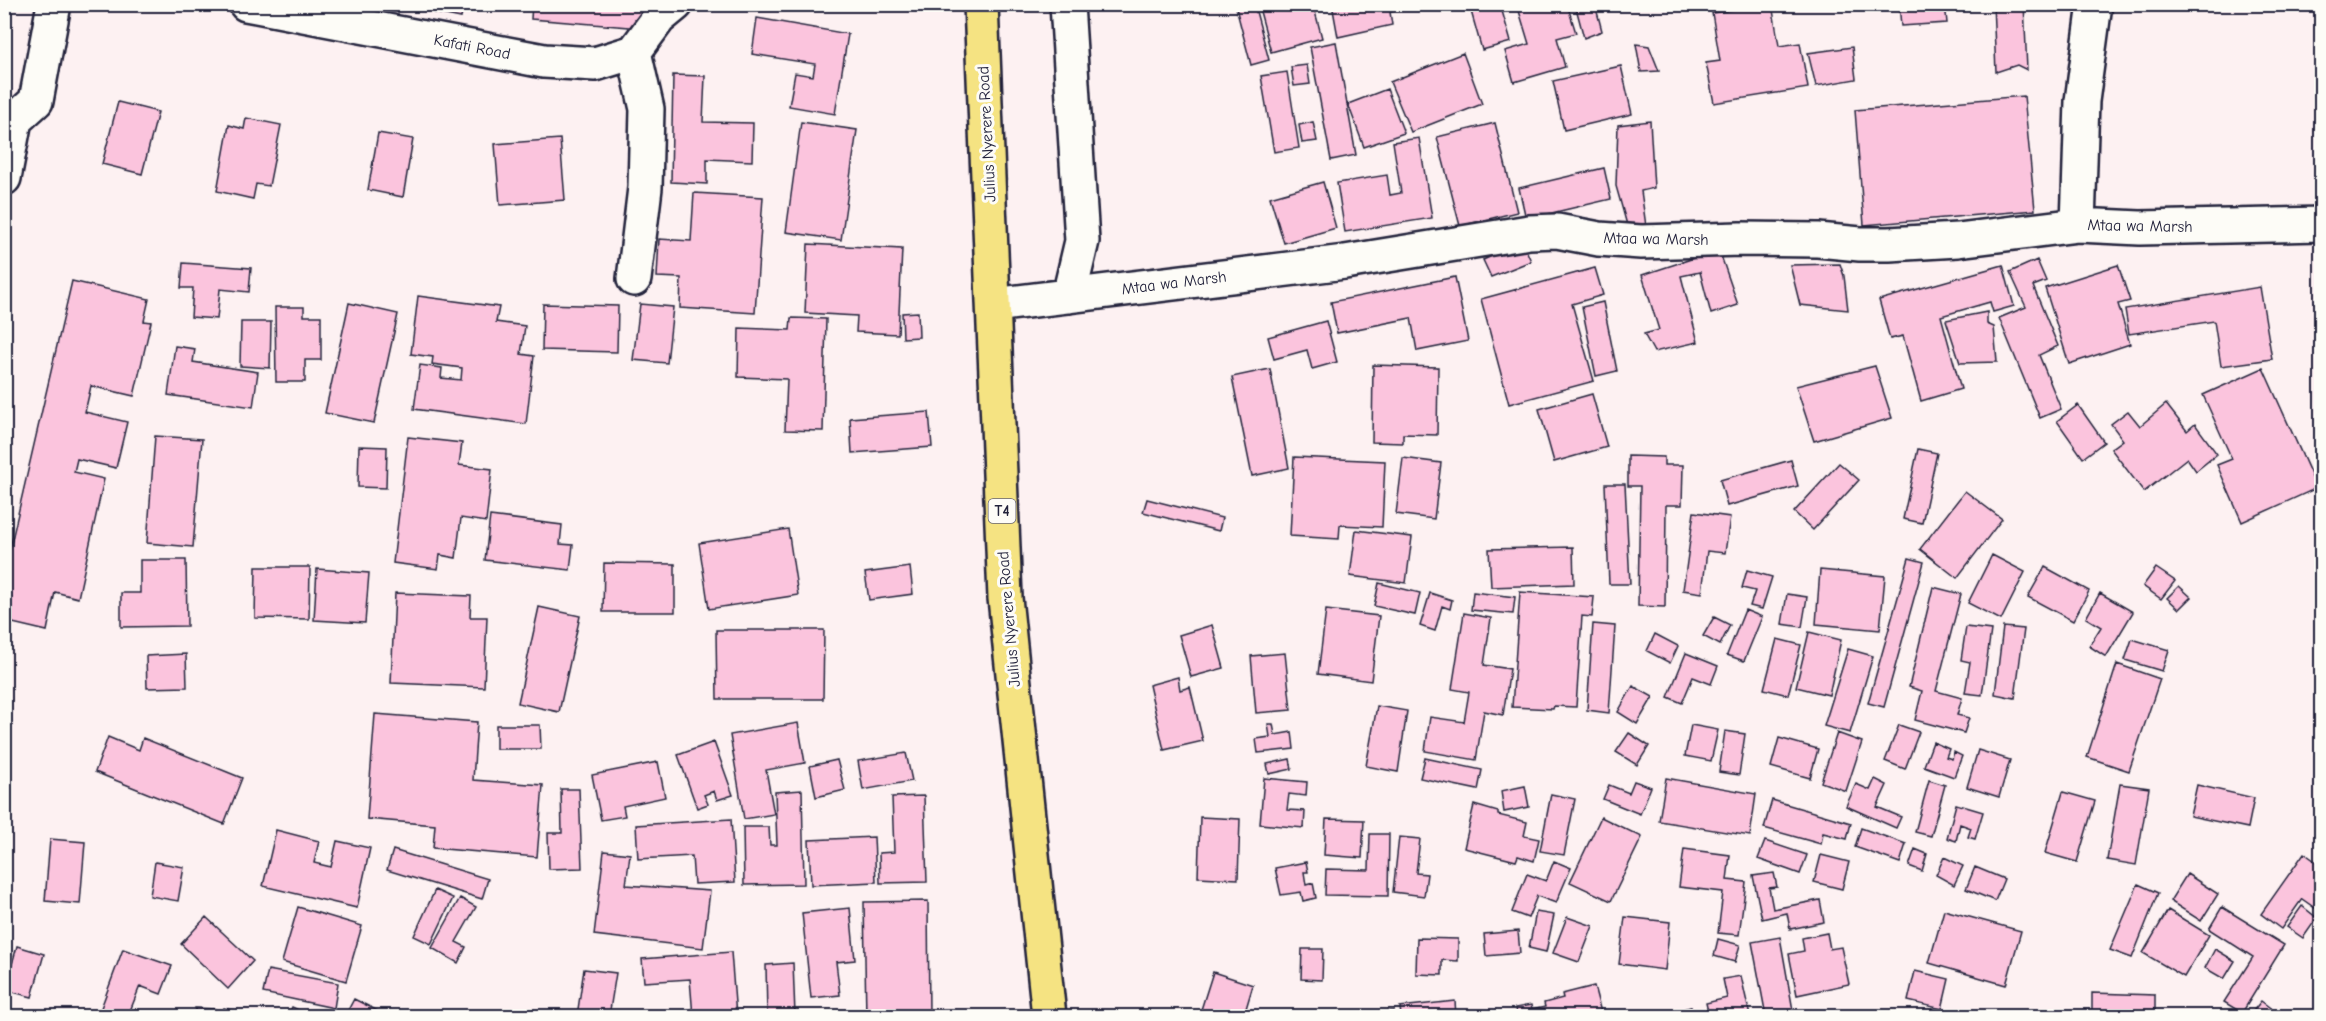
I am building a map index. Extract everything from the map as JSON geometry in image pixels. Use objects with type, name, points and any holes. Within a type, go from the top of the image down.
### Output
[{"type":"highway","name":"Julius Nyerere Road","points":[[981,4],[1005,598],[1049,1017]]},
{"type":"street","points":[[4,178],[10,120],[36,101],[54,4]]},
{"type":"street","name":"Kafati Road","points":[[246,4],[544,61],[595,64],[634,52]]},
{"type":"street","points":[[1068,4],[1082,241],[1069,296]]},
{"type":"street","points":[[2078,225],[2082,101],[2095,4]]},
{"type":"street","points":[[634,279],[645,188],[647,109],[634,52],[659,18],[675,5]]},
{"type":"street","name":"Mtaa wa Marsh","points":[[994,305],[1345,262],[1529,232],[1557,231],[1641,242],[1740,239],[1888,244],[1958,240],[2078,225],[2140,228],[2322,224]]},
{"type":"building","points":[[433,4],[464,4],[461,18],[431,12]]},
{"type":"building","points":[[532,4],[643,4],[641,28],[531,19]]},
{"type":"building","points":[[1235,4],[1254,4],[1269,60],[1251,65]]},
{"type":"building","points":[[1258,4],[1313,4],[1322,38],[1271,52]]},
{"type":"building","points":[[1332,4],[1347,4],[1348,7],[1355,4],[1426,5],[1390,12],[1392,25],[1338,37]]},
{"type":"building","points":[[1469,4],[1500,4],[1511,42],[1482,50]]},
{"type":"building","points":[[1517,4],[1567,4],[1576,33],[1557,38],[1565,67],[1514,82],[1505,51],[1529,44]]},
{"type":"building","points":[[1575,4],[1595,4],[1602,31],[1584,38]]},
{"type":"building","points":[[1772,4],[1779,46],[1800,43],[1808,88],[1714,103],[1706,63],[1720,61],[1712,13]]},
{"type":"building","points":[[1899,4],[1945,4],[1947,23],[1901,26]]},
{"type":"building","points":[[1993,4],[2024,4],[2027,70],[2017,65],[1996,72]]},
{"type":"building","points":[[757,18],[848,34],[835,114],[789,106],[795,73],[813,76],[815,64],[752,54]]},
{"type":"building","points":[[1336,42],[1356,155],[1331,160],[1310,47]]},
{"type":"building","points":[[1636,44],[1649,46],[1659,71],[1641,72]]},
{"type":"building","points":[[1852,47],[1856,79],[1816,86],[1808,53]]},
{"type":"building","points":[[1463,53],[1482,104],[1411,132],[1390,82]]},
{"type":"building","points":[[1307,65],[1310,84],[1294,86],[1291,67]]},
{"type":"building","points":[[1621,66],[1632,114],[1564,130],[1553,81]]},
{"type":"building","points":[[1287,72],[1299,148],[1274,152],[1261,76]]},
{"type":"building","points":[[673,75],[705,76],[703,122],[753,123],[752,161],[707,159],[707,184],[671,182]]},
{"type":"building","points":[[1387,89],[1404,133],[1364,147],[1348,104]]},
{"type":"building","points":[[2024,96],[2035,210],[1864,225],[1855,110]]},
{"type":"building","points":[[118,102],[158,112],[142,174],[102,164]]},
{"type":"building","points":[[246,118],[281,125],[269,186],[256,184],[253,199],[217,191],[229,125],[244,129]]},
{"type":"building","points":[[1650,121],[1654,188],[1641,191],[1646,226],[1627,225],[1616,186],[1618,125]]},
{"type":"building","points":[[801,122],[857,130],[841,240],[786,232]]},
{"type":"building","points":[[1313,122],[1317,141],[1302,143],[1299,125]]},
{"type":"building","points":[[1495,123],[1517,212],[1460,226],[1437,137]]},
{"type":"building","points":[[378,133],[413,139],[403,197],[368,190]]},
{"type":"building","points":[[1419,138],[1432,218],[1345,232],[1337,183],[1387,175],[1390,195],[1401,193],[1393,142]]},
{"type":"building","points":[[560,139],[565,200],[500,205],[495,144]]},
{"type":"building","points":[[1604,168],[1611,199],[1526,219],[1519,188]]},
{"type":"building","points":[[1323,182],[1336,228],[1284,243],[1270,197]]},
{"type":"building","points":[[694,193],[763,197],[755,313],[680,308],[681,278],[657,277],[659,239],[691,241]]},
{"type":"building","points":[[1523,243],[1531,261],[1491,277],[1483,260]]},
{"type":"building","points":[[808,244],[902,249],[898,334],[856,332],[857,316],[805,313]]},
{"type":"building","points":[[1719,250],[1738,305],[1711,314],[1700,272],[1681,276],[1698,342],[1654,352],[1644,334],[1659,330],[1642,275]]},
{"type":"building","points":[[2037,260],[2046,281],[2033,286],[2058,346],[2039,355],[2061,409],[2040,418],[1999,318],[2026,307],[2010,272]]},
{"type":"building","points":[[183,263],[251,268],[249,292],[220,289],[217,319],[191,317],[193,288],[181,288]]},
{"type":"building","points":[[1840,264],[1844,276],[1848,310],[1800,305],[1790,265]]},
{"type":"building","points":[[2003,265],[2014,306],[1993,312],[1990,302],[1941,316],[1961,389],[1921,401],[1903,336],[1890,339],[1879,300]]},
{"type":"building","points":[[2118,265],[2130,301],[2118,304],[2130,344],[2069,364],[2045,288]]},
{"type":"building","points":[[1595,268],[1603,295],[1572,304],[1594,381],[1509,404],[1481,299]]},
{"type":"building","points":[[1455,277],[1468,341],[1417,351],[1411,318],[1337,333],[1331,302]]},
{"type":"building","points":[[72,281],[149,299],[144,321],[151,322],[134,396],[91,386],[85,412],[127,422],[116,468],[77,459],[74,472],[104,479],[78,598],[55,592],[47,631],[4,621],[4,574]]},
{"type":"building","points":[[2260,287],[2272,359],[2221,366],[2214,321],[2129,334],[2125,309]]},
{"type":"building","points":[[418,296],[499,307],[496,322],[525,326],[521,354],[534,356],[526,424],[414,409],[420,365],[442,368],[441,378],[461,380],[462,368],[432,364],[433,357],[411,354]]},
{"type":"building","points":[[1603,302],[1617,371],[1596,376],[1582,307]]},
{"type":"building","points":[[349,303],[398,314],[374,423],[325,413]]},
{"type":"building","points":[[543,304],[618,306],[617,352],[542,350]]},
{"type":"building","points":[[640,304],[673,307],[667,363],[633,360]]},
{"type":"building","points":[[275,307],[304,307],[304,316],[321,316],[321,360],[305,360],[305,382],[276,382]]},
{"type":"building","points":[[918,312],[919,337],[903,338],[902,313]]},
{"type":"building","points":[[1987,312],[1987,324],[1994,327],[1997,362],[1960,363],[1946,320]]},
{"type":"building","points":[[791,318],[826,319],[823,431],[785,430],[787,379],[738,377],[739,328],[790,330]]},
{"type":"building","points":[[1326,321],[1337,362],[1312,369],[1307,350],[1274,359],[1268,337]]},
{"type":"building","points":[[241,322],[271,322],[270,368],[240,366]]},
{"type":"building","points":[[175,346],[195,349],[193,362],[258,372],[253,407],[168,395]]},
{"type":"building","points":[[1373,365],[1438,367],[1437,435],[1403,434],[1403,443],[1372,442]]},
{"type":"building","points":[[1875,366],[1892,418],[1814,441],[1796,386]]},
{"type":"building","points":[[2263,368],[2317,488],[2242,522],[2217,465],[2232,459],[2203,395]]},
{"type":"building","points":[[1270,369],[1289,468],[1252,476],[1232,377]]},
{"type":"building","points":[[1592,394],[1607,447],[1554,462],[1539,409]]},
{"type":"building","points":[[2166,404],[2187,431],[2195,424],[2217,454],[2196,471],[2187,458],[2144,492],[2111,449],[2123,440],[2111,424],[2128,411],[2140,426]]},
{"type":"building","points":[[2078,405],[2104,442],[2083,458],[2057,421]]},
{"type":"building","points":[[929,412],[932,447],[852,453],[850,418]]},
{"type":"building","points":[[155,436],[202,439],[193,547],[147,543]]},
{"type":"building","points":[[408,437],[462,443],[459,465],[492,469],[486,522],[461,518],[456,558],[440,555],[438,569],[393,563]]},
{"type":"building","points":[[359,446],[387,447],[386,488],[358,487]]},
{"type":"building","points":[[1918,449],[1937,453],[1922,523],[1903,519]]},
{"type":"building","points":[[1628,456],[1664,457],[1664,465],[1683,465],[1682,505],[1666,505],[1665,607],[1638,606],[1640,486],[1628,486]]},
{"type":"building","points":[[1294,457],[1385,461],[1382,527],[1340,525],[1339,539],[1290,536]]},
{"type":"building","points":[[1403,458],[1441,463],[1434,519],[1396,514]]},
{"type":"building","points":[[1791,460],[1798,486],[1727,506],[1720,480]]},
{"type":"building","points":[[1839,463],[1859,480],[1813,530],[1794,512]]},
{"type":"building","points":[[1605,484],[1625,484],[1630,584],[1609,584]]},
{"type":"building","points":[[1965,491],[2002,519],[1957,578],[1920,549]]},
{"type":"building","points":[[1147,499],[1222,518],[1219,531],[1143,512]]},
{"type":"building","points":[[1694,512],[1730,517],[1725,553],[1707,551],[1702,593],[1683,590]]},
{"type":"building","points":[[490,516],[562,525],[560,544],[573,545],[570,570],[485,560]]},
{"type":"building","points":[[788,529],[798,595],[709,609],[699,543]]},
{"type":"building","points":[[1356,530],[1412,537],[1406,583],[1350,576]]},
{"type":"building","points":[[1573,547],[1574,584],[1491,587],[1489,549]]},
{"type":"building","points":[[1992,555],[2025,572],[2001,620],[1968,603]]},
{"type":"building","points":[[1909,558],[1924,562],[1884,707],[1868,703]]},
{"type":"building","points":[[140,560],[186,560],[187,626],[121,627],[121,593],[140,593]]},
{"type":"building","points":[[604,563],[675,564],[675,612],[603,612]]},
{"type":"building","points":[[256,567],[310,567],[309,619],[255,618]]},
{"type":"building","points":[[910,567],[913,594],[869,600],[865,573]]},
{"type":"building","points":[[2045,567],[2089,591],[2073,621],[2028,597]]},
{"type":"building","points":[[2156,568],[2175,581],[2161,599],[2143,586]]},
{"type":"building","points":[[317,569],[369,573],[365,623],[314,620]]},
{"type":"building","points":[[1747,570],[1772,577],[1762,609],[1750,606],[1755,591],[1742,588]]},
{"type":"building","points":[[1820,570],[1885,576],[1880,630],[1816,624]]},
{"type":"building","points":[[1379,583],[1420,593],[1415,615],[1374,606]]},
{"type":"building","points":[[2179,586],[2191,597],[2179,609],[2167,598]]},
{"type":"building","points":[[1933,587],[1961,594],[1936,691],[1962,698],[1957,715],[1969,718],[1964,733],[1915,720],[1922,691],[1909,687]]},
{"type":"building","points":[[1473,592],[1515,597],[1513,614],[1471,610]]},
{"type":"building","points":[[1520,592],[1594,597],[1592,617],[1582,616],[1576,707],[1554,706],[1553,709],[1512,707]]},
{"type":"building","points":[[395,593],[471,596],[470,617],[487,617],[484,687],[391,683]]},
{"type":"building","points":[[1430,593],[1452,600],[1450,609],[1442,606],[1435,631],[1420,626]]},
{"type":"building","points":[[2100,593],[2133,612],[2106,657],[2089,646],[2101,627],[2086,618]]},
{"type":"building","points":[[1787,594],[1807,597],[1802,627],[1782,624]]},
{"type":"building","points":[[539,607],[580,616],[559,712],[518,703]]},
{"type":"building","points":[[1326,610],[1379,616],[1371,681],[1318,674]]},
{"type":"building","points":[[1745,610],[1762,617],[1744,661],[1727,655]]},
{"type":"building","points":[[1464,613],[1491,618],[1484,665],[1510,669],[1503,715],[1484,711],[1476,760],[1425,751],[1430,717],[1464,722],[1469,692],[1452,689]]},
{"type":"building","points":[[1714,617],[1730,625],[1720,645],[1703,636]]},
{"type":"building","points":[[1593,624],[1615,626],[1609,713],[1587,710]]},
{"type":"building","points":[[1212,625],[1224,668],[1191,677],[1179,635]]},
{"type":"building","points":[[1966,627],[1991,630],[1982,695],[1965,693],[1970,662],[1961,660]]},
{"type":"building","points":[[2003,627],[2024,629],[2015,698],[1995,694]]},
{"type":"building","points":[[716,630],[824,630],[823,699],[717,699]]},
{"type":"building","points":[[1809,632],[1841,640],[1829,695],[1796,687]]},
{"type":"building","points":[[1655,634],[1678,646],[1670,663],[1647,651]]},
{"type":"building","points":[[1777,639],[1801,645],[1788,695],[1764,689]]},
{"type":"building","points":[[2132,639],[2169,650],[2162,671],[2125,660]]},
{"type":"building","points":[[1848,649],[1873,656],[1850,733],[1824,726]]},
{"type":"building","points":[[1285,653],[1291,710],[1256,713],[1251,656]]},
{"type":"building","points":[[1686,653],[1718,666],[1711,684],[1693,677],[1682,703],[1668,697]]},
{"type":"building","points":[[186,654],[187,687],[147,688],[146,656]]},
{"type":"building","points":[[2117,664],[2160,679],[2129,771],[2087,757]]},
{"type":"building","points":[[1178,677],[1180,690],[1190,687],[1203,741],[1164,750],[1149,685]]},
{"type":"building","points":[[1633,686],[1653,697],[1637,724],[1618,712]]},
{"type":"building","points":[[1377,706],[1407,711],[1398,772],[1366,766]]},
{"type":"building","points":[[375,714],[477,722],[473,780],[543,785],[537,857],[433,848],[435,825],[367,819]]},
{"type":"building","points":[[798,723],[805,763],[766,770],[774,814],[744,819],[730,735]]},
{"type":"building","points":[[1268,724],[1273,724],[1275,735],[1292,732],[1294,749],[1258,753],[1256,739],[1270,737]]},
{"type":"building","points":[[496,725],[540,725],[541,749],[496,749]]},
{"type":"building","points":[[1691,725],[1718,730],[1711,761],[1685,756]]},
{"type":"building","points":[[1899,725],[1919,732],[1905,769],[1885,761]]},
{"type":"building","points":[[1725,731],[1745,734],[1739,775],[1719,772]]},
{"type":"building","points":[[1629,733],[1649,746],[1637,765],[1616,752]]},
{"type":"building","points":[[1837,733],[1862,742],[1846,791],[1821,782]]},
{"type":"building","points":[[108,737],[139,750],[143,738],[242,778],[224,824],[95,772]]},
{"type":"building","points":[[1779,738],[1818,749],[1810,778],[1771,767]]},
{"type":"building","points":[[714,742],[733,795],[717,800],[714,791],[704,795],[708,804],[697,808],[678,755]]},
{"type":"building","points":[[1933,742],[1949,749],[1946,757],[1952,759],[1954,752],[1962,756],[1954,777],[1924,766]]},
{"type":"building","points":[[1978,750],[2010,760],[1999,797],[1967,787]]},
{"type":"building","points":[[906,753],[912,781],[863,790],[858,761]]},
{"type":"building","points":[[1425,758],[1482,770],[1478,790],[1420,778]]},
{"type":"building","points":[[1290,759],[1292,769],[1269,774],[1267,764]]},
{"type":"building","points":[[837,760],[845,790],[816,797],[810,766]]},
{"type":"building","points":[[658,762],[665,797],[623,806],[625,816],[601,820],[592,775]]},
{"type":"building","points":[[1264,778],[1307,782],[1306,796],[1289,794],[1287,810],[1305,811],[1304,828],[1260,824]]},
{"type":"building","points":[[1666,778],[1756,794],[1750,836],[1659,821]]},
{"type":"building","points":[[1875,779],[1887,785],[1877,807],[1901,817],[1896,828],[1846,806],[1856,784],[1870,790]]},
{"type":"building","points":[[1929,780],[1945,785],[1931,836],[1915,832]]},
{"type":"building","points":[[1634,781],[1651,787],[1640,814],[1603,799],[1609,785],[1629,793]]},
{"type":"building","points":[[2120,784],[2149,788],[2136,865],[2107,860]]},
{"type":"building","points":[[2197,785],[2254,798],[2248,828],[2190,816]]},
{"type":"building","points":[[1525,786],[1529,807],[1504,812],[1501,791]]},
{"type":"building","points":[[561,789],[579,789],[582,868],[549,869],[548,833],[562,833]]},
{"type":"building","points":[[802,790],[804,884],[744,885],[743,827],[769,827],[770,845],[777,845],[775,792]]},
{"type":"building","points":[[2063,792],[2095,801],[2077,862],[2045,853]]},
{"type":"building","points":[[1551,794],[1575,799],[1564,855],[1540,851]]},
{"type":"building","points":[[924,796],[927,882],[880,883],[879,853],[894,852],[892,797]]},
{"type":"building","points":[[1772,800],[1851,823],[1847,839],[1823,833],[1821,844],[1764,828]]},
{"type":"building","points":[[1956,804],[1983,812],[1975,839],[1968,837],[1971,828],[1960,824],[1956,841],[1947,838]]},
{"type":"building","points":[[1474,805],[1498,812],[1498,815],[1527,822],[1524,836],[1539,839],[1534,861],[1518,856],[1516,861],[1464,848]]},
{"type":"building","points":[[1200,817],[1240,819],[1238,879],[1198,877]]},
{"type":"building","points":[[1601,817],[1642,837],[1611,901],[1570,882]]},
{"type":"building","points":[[731,819],[735,882],[694,884],[692,856],[638,859],[636,825]]},
{"type":"building","points":[[1326,819],[1364,820],[1362,858],[1324,855]]},
{"type":"building","points":[[1861,828],[1906,844],[1900,863],[1855,847]]},
{"type":"building","points":[[276,830],[319,841],[314,863],[331,867],[337,841],[370,848],[357,908],[263,886]]},
{"type":"building","points":[[1370,834],[1389,834],[1388,896],[1325,895],[1326,869],[1369,870]]},
{"type":"building","points":[[874,837],[876,882],[811,885],[809,840]]},
{"type":"building","points":[[1399,837],[1420,839],[1416,873],[1427,874],[1424,896],[1393,892]]},
{"type":"building","points":[[50,839],[85,842],[80,904],[45,901]]},
{"type":"building","points":[[1765,841],[1807,855],[1800,874],[1758,859]]},
{"type":"building","points":[[1684,849],[1730,855],[1727,880],[1746,882],[1739,935],[1718,933],[1723,892],[1679,887]]},
{"type":"building","points":[[1915,849],[1927,854],[1922,871],[1909,866]]},
{"type":"building","points":[[393,850],[488,879],[482,899],[387,870]]},
{"type":"building","points":[[604,851],[630,854],[626,885],[710,891],[703,948],[594,935]]},
{"type":"building","points":[[2304,853],[2322,866],[2322,913],[2302,899],[2281,929],[2261,914]]},
{"type":"building","points":[[1821,855],[1849,862],[1842,889],[1814,882]]},
{"type":"building","points":[[1944,857],[1963,866],[1954,885],[1936,875]]},
{"type":"building","points":[[1554,861],[1571,868],[1556,903],[1537,896],[1528,918],[1512,912],[1527,874],[1546,881]]},
{"type":"building","points":[[155,862],[184,867],[178,901],[150,896]]},
{"type":"building","points":[[1306,862],[1308,872],[1304,872],[1306,885],[1313,883],[1316,898],[1303,901],[1301,892],[1281,895],[1275,868]]},
{"type":"building","points":[[1975,867],[2004,879],[1995,901],[1966,889]]},
{"type":"building","points":[[1774,873],[1777,887],[1769,888],[1773,909],[1820,900],[1824,922],[1790,929],[1787,913],[1762,919],[1753,876]]},
{"type":"building","points":[[2187,874],[2218,894],[2201,921],[2170,901]]},
{"type":"building","points":[[2138,884],[2158,893],[2132,958],[2110,950]]},
{"type":"building","points":[[435,890],[453,898],[431,944],[414,936]]},
{"type":"building","points":[[460,898],[476,907],[456,942],[466,947],[458,963],[432,948]]},
{"type":"building","points":[[928,901],[929,1016],[866,1016],[864,902]]},
{"type":"building","points":[[2302,906],[2317,918],[2303,938],[2287,927]]},
{"type":"building","points":[[298,907],[362,926],[346,981],[282,962]]},
{"type":"building","points":[[2222,907],[2284,945],[2242,1013],[2224,1002],[2253,957],[2209,929]]},
{"type":"building","points":[[850,908],[855,960],[836,962],[840,995],[811,998],[802,913]]},
{"type":"building","points":[[1944,910],[2021,931],[2006,985],[1929,963]]},
{"type":"building","points":[[2168,910],[2209,935],[2184,977],[2143,953]]},
{"type":"building","points":[[1536,912],[1554,915],[1546,952],[1529,948]]},
{"type":"building","points":[[206,917],[253,961],[228,989],[181,944]]},
{"type":"building","points":[[1567,917],[1593,926],[1579,962],[1553,953]]},
{"type":"building","points":[[1625,917],[1670,922],[1665,970],[1619,964]]},
{"type":"building","points":[[1518,931],[1520,953],[1486,956],[1484,934]]},
{"type":"building","points":[[1827,933],[1830,949],[1841,947],[1849,984],[1797,995],[1789,954],[1804,951],[1802,938]]},
{"type":"building","points":[[1780,937],[1794,1016],[1766,1016],[1752,942]]},
{"type":"building","points":[[1417,938],[1458,939],[1458,961],[1442,960],[1442,975],[1416,974]]},
{"type":"building","points":[[1718,939],[1740,945],[1735,962],[1714,956]]},
{"type":"building","points":[[17,946],[44,954],[32,997],[5,990]]},
{"type":"building","points":[[123,949],[172,966],[161,994],[140,986],[128,1016],[98,1016]]},
{"type":"building","points":[[1302,949],[1323,949],[1322,980],[1301,979]]},
{"type":"building","points":[[2215,949],[2235,961],[2224,979],[2205,968]]},
{"type":"building","points":[[731,952],[736,1016],[693,1016],[690,979],[644,982],[642,959]]},
{"type":"building","points":[[793,963],[795,1015],[767,1016],[766,965]]},
{"type":"building","points":[[584,969],[616,973],[609,1016],[577,1016]]},
{"type":"building","points":[[268,970],[338,983],[334,1008],[263,993]]},
{"type":"building","points":[[1915,971],[1949,979],[1942,1009],[1908,1001]]},
{"type":"building","points":[[1213,972],[1253,985],[1245,1012],[1256,1016],[1199,1016]]},
{"type":"building","points":[[1741,976],[1750,1016],[1709,1016],[1706,1003],[1727,998],[1723,979]]},
{"type":"building","points":[[1594,986],[1602,1016],[1517,1016],[1515,1008],[1531,1005],[1532,1010],[1545,1007],[1544,1003],[1563,998],[1562,994]]},
{"type":"building","points":[[2092,993],[2155,995],[2155,1016],[2092,1016]]},
{"type":"building","points":[[354,999],[384,1014],[383,1016],[345,1016]]},
{"type":"building","points":[[1455,1001],[1456,1016],[1401,1016],[1400,1007]]},
{"type":"building","points":[[2261,1001],[2281,1016],[2250,1015]]},
{"type":"building","points":[[292,1007],[311,1016],[288,1016]]},
{"type":"building","points":[[1691,1007],[1694,1016],[1655,1016]]},
{"type":"building","points":[[195,1008],[215,1009],[215,1016],[195,1016]]},
{"type":"building","points":[[224,1008],[248,1015],[248,1016],[222,1016]]},
{"type":"building","points":[[1394,1011],[1395,1016],[1377,1016],[1376,1012]]}]
